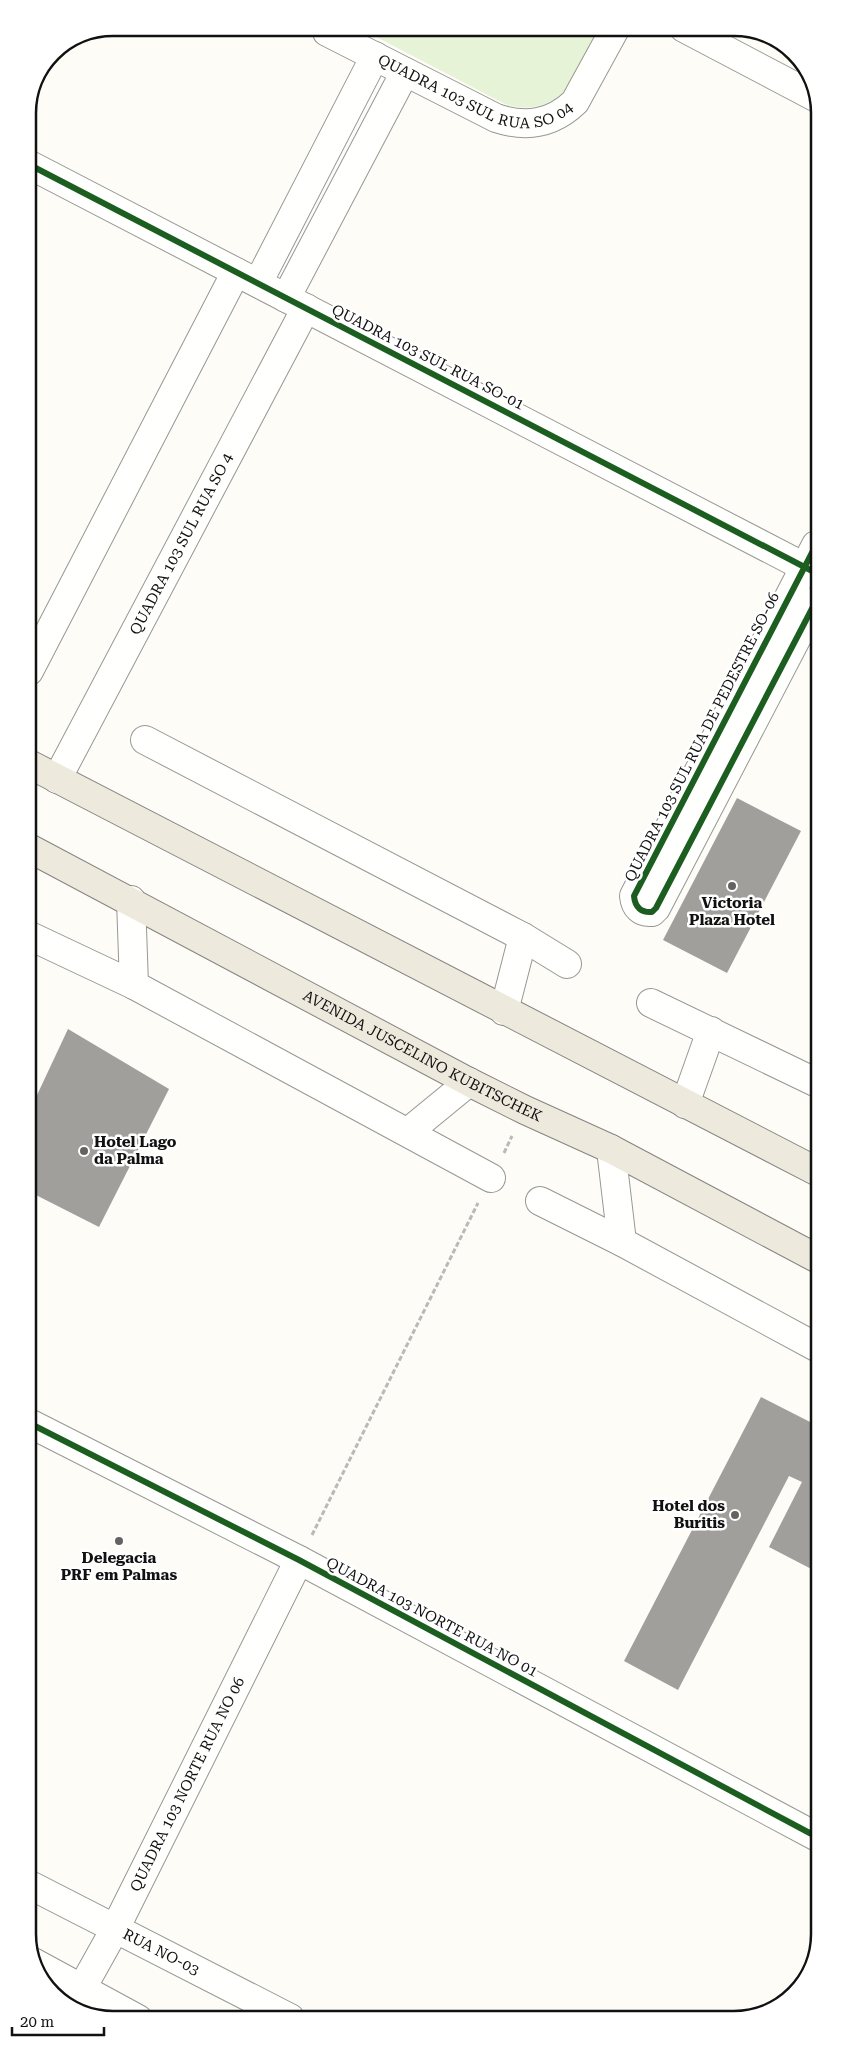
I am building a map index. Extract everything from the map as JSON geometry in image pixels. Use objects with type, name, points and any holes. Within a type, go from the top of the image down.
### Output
[{"type":"main road","points":[[36,768],[811,1168]]},
{"type":"main road","name":"AVENIDA JUSCELINO KUBITSCHEK","points":[[36,852],[469,1082],[611,1149],[811,1256]]},
{"type":"street","name":"QUADRA 103 SUL RUA SO 04","points":[[335,36],[511,124],[537,123],[565,111],[575,102],[610,36]]},
{"type":"street","points":[[699,36],[808,93]]},
{"type":"street","points":[[36,657],[247,277],[375,56]]},
{"type":"street","name":"QUADRA 103 SUL RUA SO 4","points":[[57,779],[296,303],[405,72]]},
{"type":"street","name":"QUADRA 103 SUL RUA SO-01","points":[[36,168],[296,303],[811,561]]},
{"type":"street","name":"QUADRA 103 SUL RUA DE PEDESTRE SO-06","points":[[811,564],[634,896],[636,906],[641,911],[652,912],[656,908],[811,611]]},
{"type":"street","points":[[145,740],[523,937],[567,964]]},
{"type":"street","points":[[130,900],[134,985]]},
{"type":"street","points":[[504,1011],[523,937]]},
{"type":"street","points":[[36,939],[134,985],[491,1178]]},
{"type":"street","points":[[651,1003],[811,1080]]},
{"type":"street","points":[[685,1104],[711,1031]]},
{"type":"street","points":[[408,1132],[469,1082]]},
{"type":"street","points":[[611,1149],[622,1242]]},
{"type":"street","points":[[540,1201],[622,1242],[811,1344]]},
{"type":"street","name":"QUADRA 103 NORTE RUA NO 01","points":[[36,1427],[299,1560],[811,1834]]},
{"type":"street","name":"QUADRA 103 NORTE RUA NO 06","points":[[77,1998],[115,1929],[299,1560]]},
{"type":"street","name":"RUA NO-03","points":[[36,1888],[276,2011]]},
{"type":"street","points":[[49,1975],[77,1998],[115,2011]]},
{"type":"path","points":[[299,1560],[525,1110]]},
{"type":"green space","points":[[375,36],[595,36],[569,88],[562,95],[546,104],[537,106],[519,107],[501,102]]},
{"type":"building","name":"Victoria Plaza Hotel","points":[[737,798],[801,831],[727,973],[663,940]]},
{"type":"building","name":"Hotel Lago da Palma","points":[[68,1029],[169,1089],[99,1227],[36,1195],[36,1097]]},
{"type":"building","name":"Hotel dos Buritis","points":[[761,1397],[811,1422],[811,1569],[769,1547],[802,1482],[789,1476],[678,1690],[624,1661]]},
{"type":"cycle path","points":[[36,168],[811,570]]},
{"type":"cycle path","points":[[811,555],[634,896],[637,906],[642,910],[652,912],[656,908],[811,611]]},
{"type":"cycle path","points":[[36,1427],[299,1560],[811,1834]]},
{"type":"place","name":"Victoria Plaza Hotel","points":[[732,886]]},
{"type":"place","name":"Hotel Lago da Palma","points":[[84,1151]]},
{"type":"place","name":"Hotel dos Buritis","points":[[735,1515]]},
{"type":"place","name":"Delegacia PRF em Palmas","points":[[119,1541]]}]
